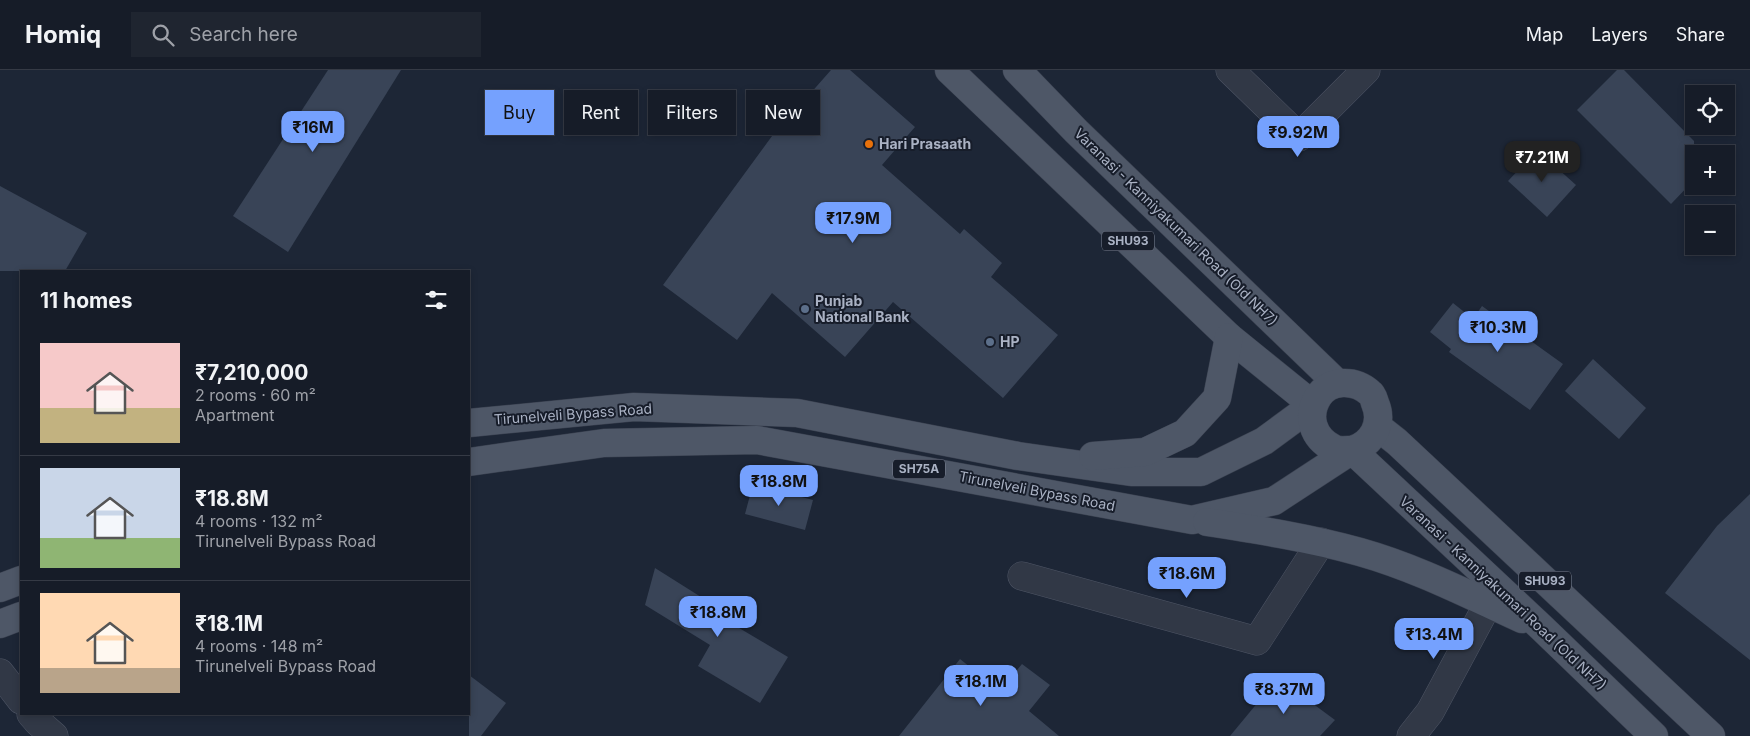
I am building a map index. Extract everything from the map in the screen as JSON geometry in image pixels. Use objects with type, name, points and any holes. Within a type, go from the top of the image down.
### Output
[{"type":"main road","name":"SHU93","points":[[949,70],[1229,337],[1313,405]]},
{"type":"main road","name":"Varanasi - Kanniyakumari Road (Old NH7)","points":[[1017,70],[1076,131],[1337,383]]},
{"type":"main road","points":[[1044,460],[1145,452],[1185,433],[1217,398],[1229,337]]},
{"type":"main road","points":[[1353,382],[1371,394],[1379,412],[1378,427],[1368,442],[1360,447],[1352,450],[1334,449],[1318,436],[1311,420],[1313,405],[1321,392],[1337,383],[1353,382]]},
{"type":"main road","name":"Tirunelveli Bypass Road","points":[[470,423],[634,407],[797,413],[1044,460],[1131,472],[1201,472],[1264,441],[1313,405]]},
{"type":"main road","name":"SHU93","points":[[1378,427],[1404,448],[1711,736]]},
{"type":"main road","name":"Tirunelveli Bypass Road","points":[[470,462],[604,443],[757,440],[1192,520],[1274,501],[1352,450]]},
{"type":"main road","name":"Varanasi - Kanniyakumari Road (Old NH7)","points":[[1352,450],[1654,736]]},
{"type":"main road","points":[[1192,520],[1295,536],[1362,552],[1426,575],[1542,628]]},
{"type":"main road","points":[[0,588],[20,580]]},
{"type":"main road","points":[[0,624],[20,616]]},
{"type":"street","points":[[1230,70],[1299,137],[1366,70]]},
{"type":"street","points":[[1022,576],[1257,641],[1321,542]]},
{"type":"street","points":[[1410,736],[1430,712],[1488,604]]},
{"type":"street","points":[[0,673],[20,699]]},
{"type":"street","points":[[32,715],[54,736]]},
{"type":"building","points":[[328,70],[401,70],[288,252],[233,216]]},
{"type":"building","points":[[831,70],[850,70],[915,127],[882,165],[960,234],[964,229],[1002,263],[991,277],[1058,335],[1003,398],[893,302],[845,357],[772,293],[737,340],[663,285],[773,135],[820,135],[820,90],[813,90]]},
{"type":"building","points":[[1617,70],[1624,70],[1685,132],[1685,135],[1688,135],[1694,141],[1694,145],[1685,145],[1685,189],[1671,204],[1577,110]]},
{"type":"building","points":[[1537,150],[1576,185],[1547,217],[1508,181]]},
{"type":"building","points":[[0,186],[87,233],[66,270],[0,271]]},
{"type":"building","points":[[1453,303],[1473,319],[1482,306],[1563,364],[1530,410],[1449,352],[1451,349],[1430,332]]},
{"type":"building","points":[[1593,359],[1646,408],[1619,439],[1565,391]]},
{"type":"building","points":[[753,484],[813,500],[805,530],[745,514]]},
{"type":"building","points":[[1750,494],[1750,660],[1665,593],[1717,526]]},
{"type":"building","points":[[655,568],[728,614],[724,619],[788,657],[760,703],[698,666],[710,645],[645,605]]},
{"type":"building","points":[[960,659],[1000,691],[1022,664],[1050,685],[1029,711],[1059,736],[899,736]]},
{"type":"building","points":[[470,676],[506,703],[481,736],[469,736]]},
{"type":"building","points":[[1278,678],[1335,720],[1320,736],[1230,736]]},
{"type":"place","name":"Hari Prasaath","points":[[869,144]]},
{"type":"place","name":"Punjab National Bank","points":[[805,309]]},
{"type":"place","name":"HP","points":[[990,342]]}]
